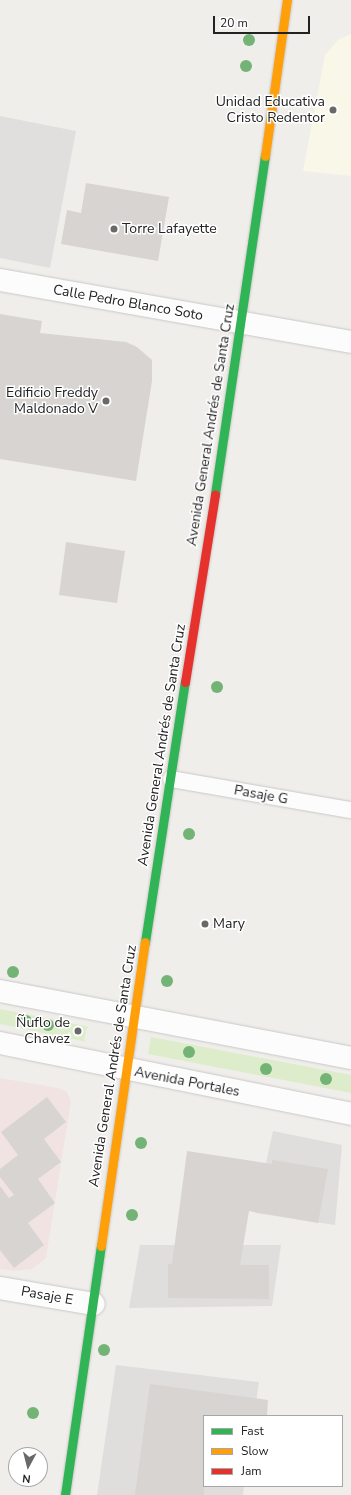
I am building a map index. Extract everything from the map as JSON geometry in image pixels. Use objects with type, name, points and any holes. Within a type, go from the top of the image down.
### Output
[{"type":"main road","name":"Avenida General Andrés de Santa Cruz","points":[[65,1495],[94,1304],[134,1017],[241,323],[287,0]]},
{"type":"street","name":"Calle Pedro Blanco Soto","points":[[0,280],[351,342]]},
{"type":"street","points":[[0,991],[351,1058]]},
{"type":"street","name":"Avenida Portales","points":[[0,1043],[127,1070],[351,1114]]},
{"type":"street","name":"Pasaje E","points":[[0,1288],[94,1304]]},
{"type":"lane","name":"Pasaje G","points":[[171,779],[351,810]]},
{"type":"shaded area","name":"Unidad Educativa Cristo Redentor","points":[[351,34],[351,176],[303,171],[325,55],[338,40]]},
{"type":"shaded area","points":[[0,116],[76,131],[50,268],[0,258]]},
{"type":"shaded area","points":[[0,1078],[58,1088],[67,1092],[71,1101],[46,1258],[32,1269],[14,1271],[0,1269]]},
{"type":"shaded area","points":[[273,1131],[342,1145],[335,1225],[255,1213]]},
{"type":"shaded area","points":[[140,1245],[281,1245],[272,1306],[129,1308]]},
{"type":"shaded area","points":[[116,1365],[259,1382],[254,1415],[203,1415],[203,1487],[244,1487],[243,1495],[97,1495]]},
{"type":"green space","points":[[0,1009],[90,1027],[87,1028],[84,1040],[87,1042],[0,1024]]},
{"type":"green space","points":[[151,1037],[351,1075],[351,1093],[148,1054]]},
{"type":"building","name":"Torre Lafayette","points":[[86,183],[169,197],[158,261],[61,244],[67,210],[81,213]]},
{"type":"building","points":[[0,314],[42,321],[40,333],[126,342],[137,347],[152,360],[152,381],[136,481],[0,459]]},
{"type":"building","points":[[66,542],[125,551],[117,603],[59,595]]},
{"type":"building","points":[[47,1097],[66,1122],[44,1139],[61,1162],[38,1179],[55,1203],[28,1223],[44,1245],[14,1268],[0,1250],[0,1186],[9,1198],[14,1195],[0,1177],[0,1169],[18,1155],[1,1132]]},
{"type":"building","points":[[187,1151],[272,1164],[272,1160],[328,1169],[318,1223],[249,1211],[240,1265],[269,1265],[269,1299],[168,1298],[168,1264],[172,1264]]},
{"type":"building","points":[[150,1384],[268,1400],[267,1415],[203,1415],[204,1495],[135,1495]]},
{"type":"traffic: fast","points":[[215,494],[265,156]]},
{"type":"traffic: fast","points":[[145,942],[185,682]]},
{"type":"traffic: fast","points":[[65,1495],[101,1246]]},
{"type":"traffic: slow","points":[[265,156],[287,0]]},
{"type":"traffic: slow","points":[[101,1246],[145,942]]},
{"type":"traffic: jam","points":[[185,682],[215,494]]},
{"type":"place","name":"Unidad Educativa Cristo Redentor","points":[[333,110]]},
{"type":"place","name":"Torre Lafayette","points":[[114,229]]},
{"type":"place","name":"Edificio Freddy Maldonado V","points":[[106,401]]},
{"type":"place","name":"Mary","points":[[205,924]]},
{"type":"place","name":"Ñuflo de Chavez","points":[[78,1031]]}]
